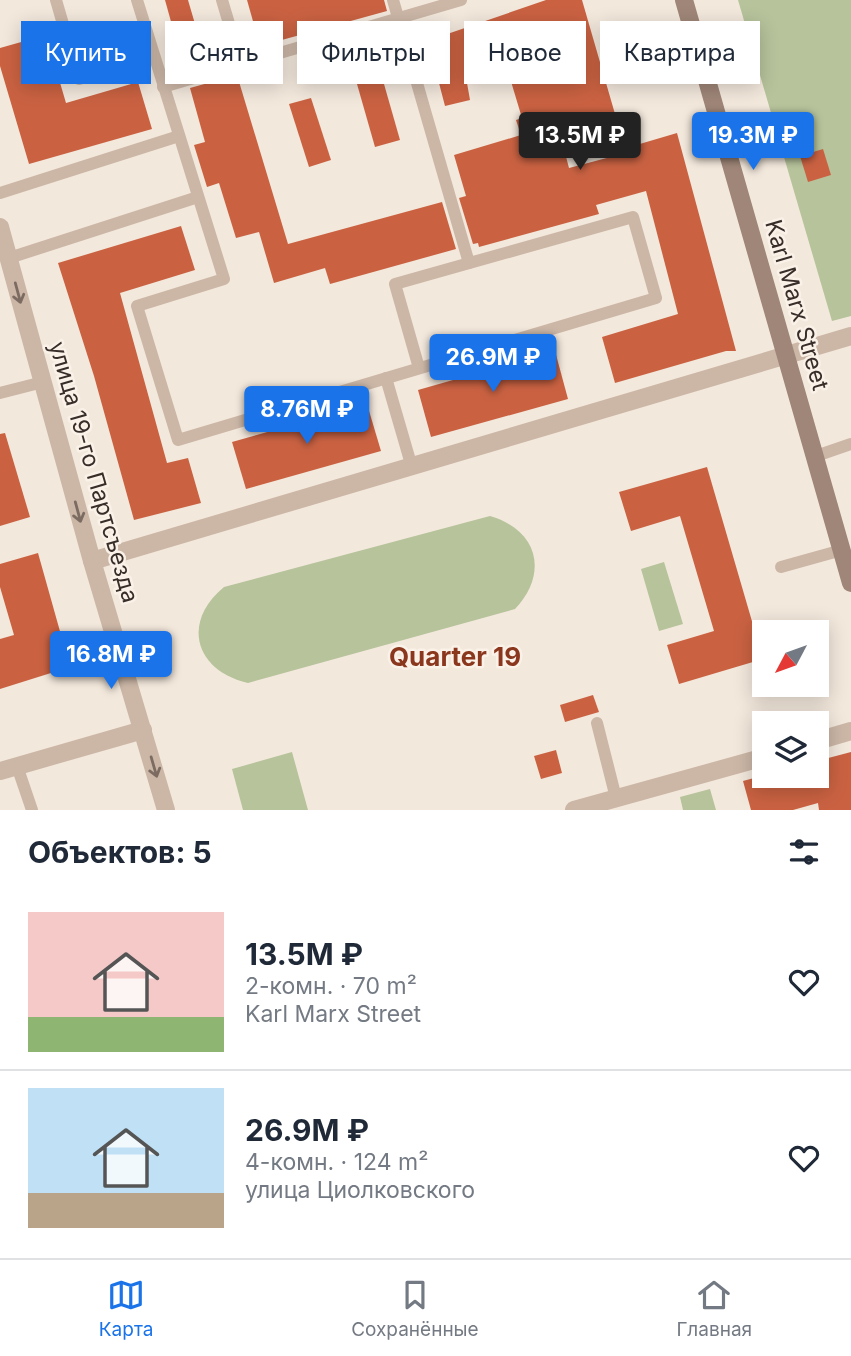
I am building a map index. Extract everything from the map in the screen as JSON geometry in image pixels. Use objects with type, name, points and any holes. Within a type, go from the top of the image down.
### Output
[{"type":"street","name":"Karl Marx Street","points":[[684,0],[851,583]]},
{"type":"street","name":"улица 19-го Партсъезда","points":[[0,230],[92,561],[166,810]]},
{"type":"street","points":[[92,561],[411,464],[851,336]]},
{"type":"street","points":[[8,769],[143,730]]},
{"type":"street","points":[[829,737],[851,731]]},
{"type":"street","points":[[574,810],[752,761]]},
{"type":"lane","points":[[56,0],[79,79],[154,57]]},
{"type":"lane","points":[[137,0],[224,279],[137,306],[178,440],[656,298],[633,217],[395,284],[419,368]]},
{"type":"lane","points":[[222,0],[228,21]]},
{"type":"lane","points":[[393,0],[469,263]]},
{"type":"lane","points":[[283,52],[461,0]]},
{"type":"lane","points":[[163,87],[173,84]]},
{"type":"lane","points":[[0,192],[179,136]]},
{"type":"lane","points":[[9,258],[198,197]]},
{"type":"lane","points":[[386,379],[411,464]]},
{"type":"lane","points":[[0,393],[43,382]]},
{"type":"lane","points":[[816,456],[851,444]]},
{"type":"lane","points":[[781,567],[842,550]]},
{"type":"lane","points":[[597,723],[616,798]]},
{"type":"lane","points":[[8,769],[32,810]]},
{"type":"green space","points":[[738,0],[851,0],[851,316],[832,321],[760,75],[760,21],[744,21]]},
{"type":"green space","points":[[490,516],[519,531],[533,554],[535,567],[532,581],[526,595],[515,609],[248,683],[230,677],[206,657],[200,644],[202,615],[224,587]]},
{"type":"green space","points":[[664,562],[683,624],[659,631],[641,569]]},
{"type":"green space","points":[[292,752],[308,810],[243,810],[232,769]]},
{"type":"green space","points":[[710,789],[716,810],[683,810],[680,797]]},
{"type":"building","points":[[165,0],[188,0],[194,21],[171,21]]},
{"type":"building","points":[[247,0],[384,0],[387,11],[351,21],[297,21],[297,36],[283,40],[283,21],[253,21]]},
{"type":"building","points":[[546,0],[582,0],[600,62],[600,84],[606,84],[615,114],[559,130],[569,168],[618,155],[616,151],[677,133],[736,351],[726,351],[615,383],[602,337],[678,314],[646,191],[596,205],[599,214],[479,247],[478,243],[473,244],[459,198],[466,196],[454,155],[521,135],[516,120],[522,118],[512,84],[586,84],[586,21],[485,21]]},
{"type":"building","points":[[464,28],[464,84],[467,84],[470,100],[445,106],[439,84],[450,84],[450,33]]},
{"type":"building","points":[[21,42],[21,84],[60,84],[66,103],[139,84],[152,129],[29,164],[0,66],[0,48]]},
{"type":"building","points":[[204,84],[240,84],[288,244],[442,202],[456,249],[330,284],[325,268],[274,283],[259,232],[236,238],[219,183],[207,187],[194,145],[205,142],[190,88]]},
{"type":"building","points":[[357,84],[384,84],[400,140],[375,147]]},
{"type":"building","points":[[311,98],[331,160],[309,167],[289,104]]},
{"type":"building","points":[[823,149],[831,175],[808,182],[800,156]]},
{"type":"building","points":[[181,226],[195,270],[120,293],[167,463],[188,458],[201,503],[134,520],[94,376],[58,263]]},
{"type":"building","points":[[555,351],[568,399],[431,437],[418,390]]},
{"type":"building","points":[[367,404],[381,451],[246,489],[232,442]]},
{"type":"building","points":[[5,433],[30,517],[0,526],[0,434]]},
{"type":"building","points":[[707,467],[752,621],[752,662],[679,684],[667,645],[714,631],[680,516],[631,531],[619,492]]},
{"type":"building","points":[[38,553],[70,667],[0,689],[0,639],[14,635],[0,587],[0,564]]},
{"type":"building","points":[[593,695],[599,712],[565,722],[560,705]]},
{"type":"building","points":[[556,750],[562,773],[541,779],[534,756]]},
{"type":"building","points":[[851,752],[851,810],[819,810],[818,803],[793,810],[751,810],[743,781],[752,779],[752,788],[829,788],[829,758]]},
{"type":"district","name":"Quarter 19","points":[[455,656]]}]
